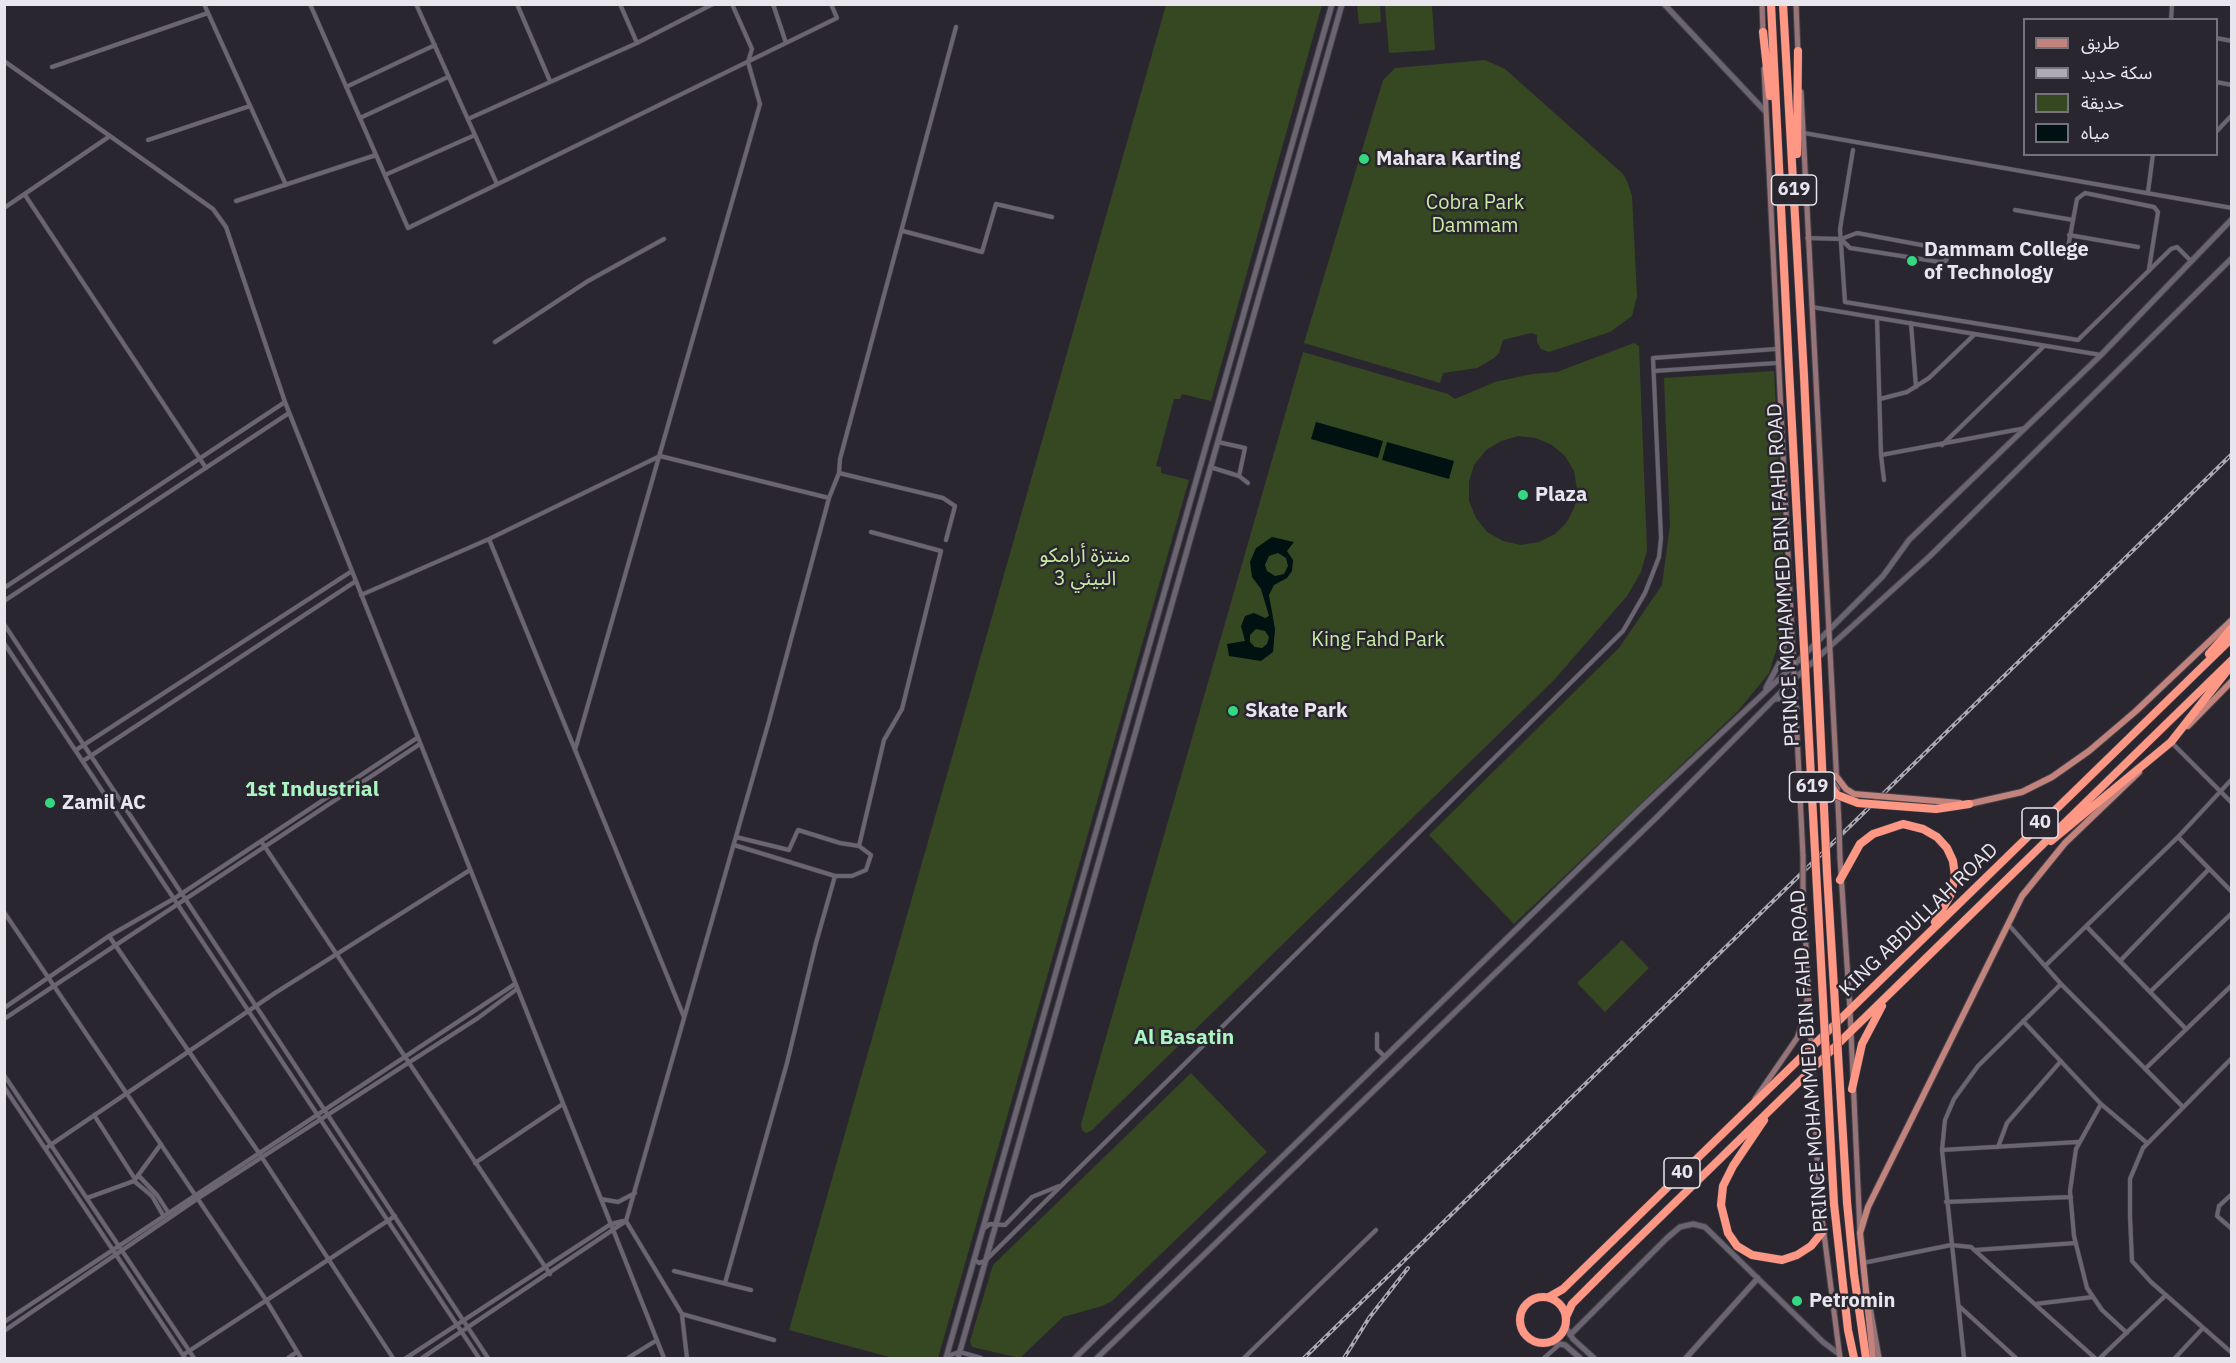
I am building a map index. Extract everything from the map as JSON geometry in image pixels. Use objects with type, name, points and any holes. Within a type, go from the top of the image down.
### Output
[{"type":"highway","name":"PRINCE MOHAMMED BIN FAHD ROAD","points":[[1771,4],[1834,1204],[1848,1330],[1854,1359]]},
{"type":"highway","name":"PRINCE MOHAMMED BIN FAHD ROAD","points":[[1784,4],[1847,1202],[1866,1359]]},
{"type":"highway","points":[[1763,32],[1779,190]]},
{"type":"highway","points":[[1796,222],[1798,51]]},
{"type":"highway","points":[[2189,680],[2232,628]]},
{"type":"highway","name":"KING ABDULLAH ROAD","points":[[1549,1297],[1563,1289],[2232,638]]},
{"type":"highway","name":"KING ABDULLAH ROAD","points":[[1566,1317],[1567,1311],[1580,1296],[2232,660]]},
{"type":"highway","points":[[2015,871],[2171,742],[2232,665]]},
{"type":"highway","points":[[1823,773],[1837,795],[1858,803],[1935,809],[1969,804]]},
{"type":"highway","points":[[1840,880],[1846,864],[1860,844],[1887,828],[1903,824],[1923,829],[1937,837],[1953,861],[1955,876],[1946,906],[1926,935]]},
{"type":"highway","points":[[1852,1089],[1862,1044],[1888,997]]},
{"type":"highway","points":[[1770,1111],[1733,1166],[1723,1186],[1720,1205],[1728,1233],[1737,1246],[1752,1255],[1782,1260],[1797,1255],[1811,1246],[1824,1230]]},
{"type":"highway","points":[[1549,1297],[1560,1305],[1566,1317],[1561,1334],[1550,1342],[1537,1342],[1528,1338],[1521,1327],[1522,1309],[1531,1299],[1549,1297]]},
{"type":"main road","name":"PRINCE MOHAMMED BIN FAHD ROAD","points":[[1762,4],[1764,110],[1797,708],[1803,889],[1824,1230],[1840,1356]]},
{"type":"main road","name":"PRINCE MOHAMMED BIN FAHD ROAD","points":[[1796,4],[1804,133],[1806,238],[1829,628],[1840,880],[1850,1010],[1860,1233]]},
{"type":"main road","points":[[1836,776],[1846,789],[1854,794],[1969,804],[2014,795],[2052,777],[2089,752],[2232,620]]},
{"type":"main road","points":[[1873,1359],[1860,1233],[1868,1207],[2007,924],[2042,868],[2065,843],[2232,681]]},
{"type":"main road","points":[[1748,1109],[1797,1038],[1805,1015],[1810,980]]},
{"type":"main road","points":[[1863,1263],[1879,1359]]},
{"type":"street","points":[[204,4],[286,185]]},
{"type":"street","points":[[310,4],[408,228],[837,18],[831,4]]},
{"type":"street","points":[[417,4],[497,184]]},
{"type":"street","points":[[517,4],[550,81]]},
{"type":"street","points":[[620,4],[637,43]]},
{"type":"street","points":[[468,118],[637,43],[713,4]]},
{"type":"street","points":[[575,750],[760,104],[748,62],[752,49],[732,4]]},
{"type":"street","points":[[774,4],[786,43]]},
{"type":"street","points":[[948,1358],[1332,4]]},
{"type":"street","points":[[959,1355],[1342,4]]},
{"type":"street","points":[[1664,4],[1764,110]]},
{"type":"street","points":[[1330,12],[1340,14]]},
{"type":"street","points":[[52,67],[208,13]]},
{"type":"street","points":[[422,1359],[626,1221],[734,845],[829,498],[839,473],[840,459],[956,27]]},
{"type":"street","points":[[346,87],[435,45]]},
{"type":"street","points":[[4,61],[213,209],[226,227],[285,402],[664,1359]]},
{"type":"street","points":[[360,118],[448,77]]},
{"type":"street","points":[[148,140],[250,106]]},
{"type":"street","points":[[1300,115],[1310,118]]},
{"type":"street","points":[[2218,131],[2232,115]]},
{"type":"street","points":[[1804,133],[2232,208]]},
{"type":"street","points":[[385,175],[475,135]]},
{"type":"street","points":[[4,208],[110,136]]},
{"type":"street","points":[[1853,150],[1841,239],[1845,302],[2078,340],[2149,270],[2177,247],[2191,261]]},
{"type":"street","points":[[236,201],[376,155]]},
{"type":"street","points":[[2148,192],[2153,156]]},
{"type":"street","points":[[2066,258],[2077,199],[2085,193],[2154,207],[2158,212],[2149,270]]},
{"type":"street","points":[[25,195],[206,468]]},
{"type":"street","points":[[903,231],[982,252],[996,204],[1052,218]]},
{"type":"street","points":[[2015,210],[2073,220]]},
{"type":"street","points":[[1075,1359],[1385,1057],[1793,666],[1883,576],[1909,540],[2101,355],[2232,219]]},
{"type":"street","points":[[1267,232],[1276,235]]},
{"type":"street","points":[[1806,238],[1841,239],[1857,233],[1943,249],[1948,254],[1946,261],[1940,262],[1850,248],[1841,239]]},
{"type":"street","points":[[2069,235],[2138,247]]},
{"type":"street","points":[[495,342],[598,275],[664,238]]},
{"type":"street","points":[[1097,1359],[1657,817],[1773,699],[1930,556],[2232,258]]},
{"type":"street","points":[[1810,307],[2101,355]]},
{"type":"street","points":[[1877,318],[1881,455],[1884,480]]},
{"type":"street","points":[[1911,323],[1916,387]]},
{"type":"street","points":[[1239,333],[1248,336]]},
{"type":"street","points":[[1880,399],[1907,392],[1916,387],[1929,378],[1975,334]]},
{"type":"street","points":[[1942,445],[2045,345]]},
{"type":"street","points":[[975,1259],[979,1263],[985,1261],[1623,631],[1645,593],[1659,557],[1653,358],[1776,349]]},
{"type":"street","points":[[1654,371],[1777,363]]},
{"type":"street","points":[[1226,378],[1235,380]]},
{"type":"street","points":[[4,588],[285,402]]},
{"type":"street","points":[[4,601],[290,413]]},
{"type":"street","points":[[1214,421],[1223,424]]},
{"type":"street","points":[[1881,455],[2026,427]]},
{"type":"street","points":[[1217,442],[1245,448],[1239,476]]},
{"type":"street","points":[[361,595],[489,539],[660,456],[829,498]]},
{"type":"street","points":[[1210,467],[1239,476],[1248,483]]},
{"type":"street","points":[[839,473],[943,498],[955,506],[946,540]]},
{"type":"street","points":[[1198,475],[1208,478]]},
{"type":"street","points":[[138,500],[144,509]]},
{"type":"street","points":[[859,846],[884,740],[902,710],[941,551],[870,532]]},
{"type":"street","points":[[489,539],[685,1017]]},
{"type":"street","points":[[66,548],[71,556]]},
{"type":"street","points":[[76,750],[352,571]]},
{"type":"street","points":[[83,761],[356,581]]},
{"type":"street","points":[[305,602],[310,610]]},
{"type":"street","points":[[1763,694],[1782,658],[1791,608]]},
{"type":"street","points":[[4,624],[489,1359]]},
{"type":"street","points":[[1152,635],[1162,638]]},
{"type":"street","points":[[4,644],[320,1115],[479,1359]]},
{"type":"street","points":[[204,667],[212,675]]},
{"type":"street","points":[[1773,699],[1786,698],[1797,708]]},
{"type":"street","points":[[12,1014],[6,1008],[109,936],[175,898],[417,738]]},
{"type":"street","points":[[2171,742],[2232,803]]},
{"type":"street","points":[[4,1019],[420,744]]},
{"type":"street","points":[[1120,752],[1129,755]]},
{"type":"street","points":[[2045,966],[2178,837],[2220,790],[2232,780]]},
{"type":"street","points":[[734,845],[797,862],[835,876],[852,876],[866,870],[871,855],[859,846],[798,830],[789,850],[736,837]]},
{"type":"street","points":[[2178,837],[2232,892]]},
{"type":"street","points":[[261,841],[550,1274]]},
{"type":"street","points":[[2120,961],[2209,869]]},
{"type":"street","points":[[46,1148],[250,1011],[470,870]]},
{"type":"street","points":[[725,1283],[787,1064],[816,943],[835,876]]},
{"type":"street","points":[[1082,883],[1092,886]]},
{"type":"street","points":[[4,912],[266,1300],[301,1359]]},
{"type":"street","points":[[2150,992],[2232,913]]},
{"type":"street","points":[[2007,924],[2061,984],[2183,1107]]},
{"type":"street","points":[[2086,926],[2186,1029]]},
{"type":"street","points":[[109,936],[259,1153],[393,1359]]},
{"type":"street","points":[[4,1322],[515,984]]},
{"type":"street","points":[[1964,1359],[1946,1202],[1942,1150],[1945,1120],[1953,1099],[1978,1066],[2061,984]]},
{"type":"street","points":[[2145,1069],[2232,985]]},
{"type":"street","points":[[4,1331],[197,1199],[478,1018],[517,989]]},
{"type":"street","points":[[1049,1000],[1059,1002]]},
{"type":"street","points":[[2023,1022],[2101,1104],[2147,1143]]},
{"type":"street","points":[[1377,1034],[1377,1049],[1385,1057]]},
{"type":"street","points":[[2232,1058],[2147,1143],[2130,1179],[2132,1261],[2166,1295],[2232,1353]]},
{"type":"street","points":[[1998,1147],[2007,1123],[2061,1062]]},
{"type":"street","points":[[4,1075],[194,1359]]},
{"type":"street","points":[[4,1087],[184,1357],[189,1351],[395,1216]]},
{"type":"street","points":[[474,1163],[563,1104]]},
{"type":"street","points":[[2101,1104],[2078,1142],[2071,1197],[2076,1243],[2087,1288],[2102,1310],[2127,1333]]},
{"type":"street","points":[[94,1115],[135,1178],[152,1196],[163,1215]]},
{"type":"street","points":[[1942,1150],[2078,1142]]},
{"type":"street","points":[[87,1198],[135,1178],[161,1144]]},
{"type":"street","points":[[1006,1152],[1016,1154]]},
{"type":"street","points":[[135,1178],[158,1195],[168,1212]]},
{"type":"street","points":[[983,1229],[988,1225],[1005,1225],[1032,1197],[1062,1184]]},
{"type":"street","points":[[601,1199],[618,1202],[635,1193]]},
{"type":"street","points":[[2232,1194],[2219,1206],[2217,1216],[2232,1229]]},
{"type":"street","points":[[1946,1202],[2071,1197]]},
{"type":"street","points":[[406,1359],[611,1224],[626,1221]]},
{"type":"street","points":[[626,1221],[682,1314],[687,1359]]},
{"type":"street","points":[[1570,1335],[1680,1227],[1693,1224],[1705,1227],[1822,1342],[1840,1356]]},
{"type":"street","points":[[1244,1359],[1376,1230]]},
{"type":"street","points":[[1975,1250],[2076,1243]]},
{"type":"street","points":[[1863,1263],[1951,1245],[1971,1247],[2095,1359]]},
{"type":"street","points":[[674,1271],[751,1290]]},
{"type":"street","points":[[1686,1359],[1758,1278]]},
{"type":"street","points":[[51,1291],[55,1296]]},
{"type":"street","points":[[2100,1359],[2166,1295]]},
{"type":"street","points":[[2035,1304],[2093,1297]]},
{"type":"street","points":[[1958,1305],[2016,1359]]},
{"type":"street","points":[[682,1314],[774,1340]]},
{"type":"street","points":[[1565,1326],[1570,1335],[1594,1359]]},
{"type":"street","points":[[2175,1359],[2203,1328]]},
{"type":"street","points":[[628,1359],[657,1340]]},
{"type":"street","points":[[1550,1342],[1560,1343],[1580,1359]]},
{"type":"street","points":[[1544,1359],[1560,1343]]},
{"type":"street","points":[[288,1359],[297,1352]]},
{"type":"street","points":[[948,1358],[959,1355],[981,1359]]},
{"type":"green space","name":"منتزة أرامكو البيئي 3","points":[[1166,5],[1322,5],[1211,401],[1182,394],[1180,399],[1174,399],[1156,466],[1161,467],[1161,473],[1189,480],[938,1358],[893,1358],[789,1330]]},
{"type":"green space","points":[[1357,5],[1380,5],[1381,22],[1359,24]]},
{"type":"green space","points":[[1385,5],[1432,5],[1435,50],[1389,53]]},
{"type":"green space","name":"Cobra Park Dammam","points":[[1485,60],[1505,69],[1623,174],[1632,196],[1637,296],[1632,316],[1610,332],[1549,352],[1541,349],[1537,342],[1537,335],[1531,333],[1503,340],[1499,353],[1494,358],[1477,368],[1443,373],[1440,383],[1304,343],[1383,80],[1395,68]]},
{"type":"green space","name":"King Fahd Park","points":[[1634,343],[1639,346],[1647,550],[1641,572],[1627,596],[1554,680],[1091,1131],[1086,1133],[1082,1130],[1081,1124],[1303,352],[1448,394],[1455,399],[1495,382],[1532,374],[1557,372]],"holes":[[[1518,436],[1536,438],[1552,445],[1565,456],[1574,471],[1577,489],[1575,506],[1567,522],[1555,534],[1539,542],[1521,545],[1503,541],[1487,532],[1476,518],[1469,501],[1469,482],[1474,465],[1486,450],[1501,441]]]},
{"type":"green space","points":[[1774,371],[1785,586],[1784,626],[1769,673],[1738,711],[1514,924],[1429,835],[1619,648],[1662,585],[1670,525],[1664,378]]},
{"type":"green space","points":[[1622,940],[1649,968],[1605,1012],[1577,983]]},
{"type":"green space","points":[[1191,1073],[1267,1152],[1112,1301],[1063,1317],[1020,1358],[972,1347],[970,1341],[993,1265]]},
{"type":"water","points":[[1316,422],[1383,441],[1378,458],[1311,439]]},
{"type":"water","points":[[1387,442],[1454,461],[1449,479],[1382,460]]},
{"type":"water","points":[[1272,537],[1294,542],[1287,551],[1293,560],[1292,571],[1287,578],[1274,585],[1269,595],[1275,629],[1273,652],[1261,661],[1229,656],[1227,644],[1245,641],[1241,626],[1245,616],[1254,613],[1265,618],[1269,616],[1261,589],[1252,577],[1250,562],[1256,548]],"holes":[[[1278,553],[1286,558],[1288,566],[1284,574],[1275,576],[1267,571],[1265,565],[1269,556]],[[1256,629],[1265,631],[1269,637],[1267,644],[1262,648],[1255,647],[1250,642],[1250,635]]]},
{"type":"railway","points":[[1304,1358],[2232,454]]},
{"type":"railway","points":[[1344,1358],[1369,1318],[1408,1268]]},
{"type":"place","name":"Mahara Karting","points":[[1364,159]]},
{"type":"place","name":"Dammam College of Technology","points":[[1912,261]]},
{"type":"place","name":"Plaza","points":[[1523,495]]},
{"type":"place","name":"Skate Park","points":[[1233,711]]},
{"type":"place","name":"Zamil AC","points":[[50,803]]},
{"type":"place","name":"Petromin","points":[[1797,1301]]},
{"type":"district","name":"1st Industrial","points":[[312,790]]},
{"type":"district","name":"Al Basatin","points":[[1184,1038]]}]
